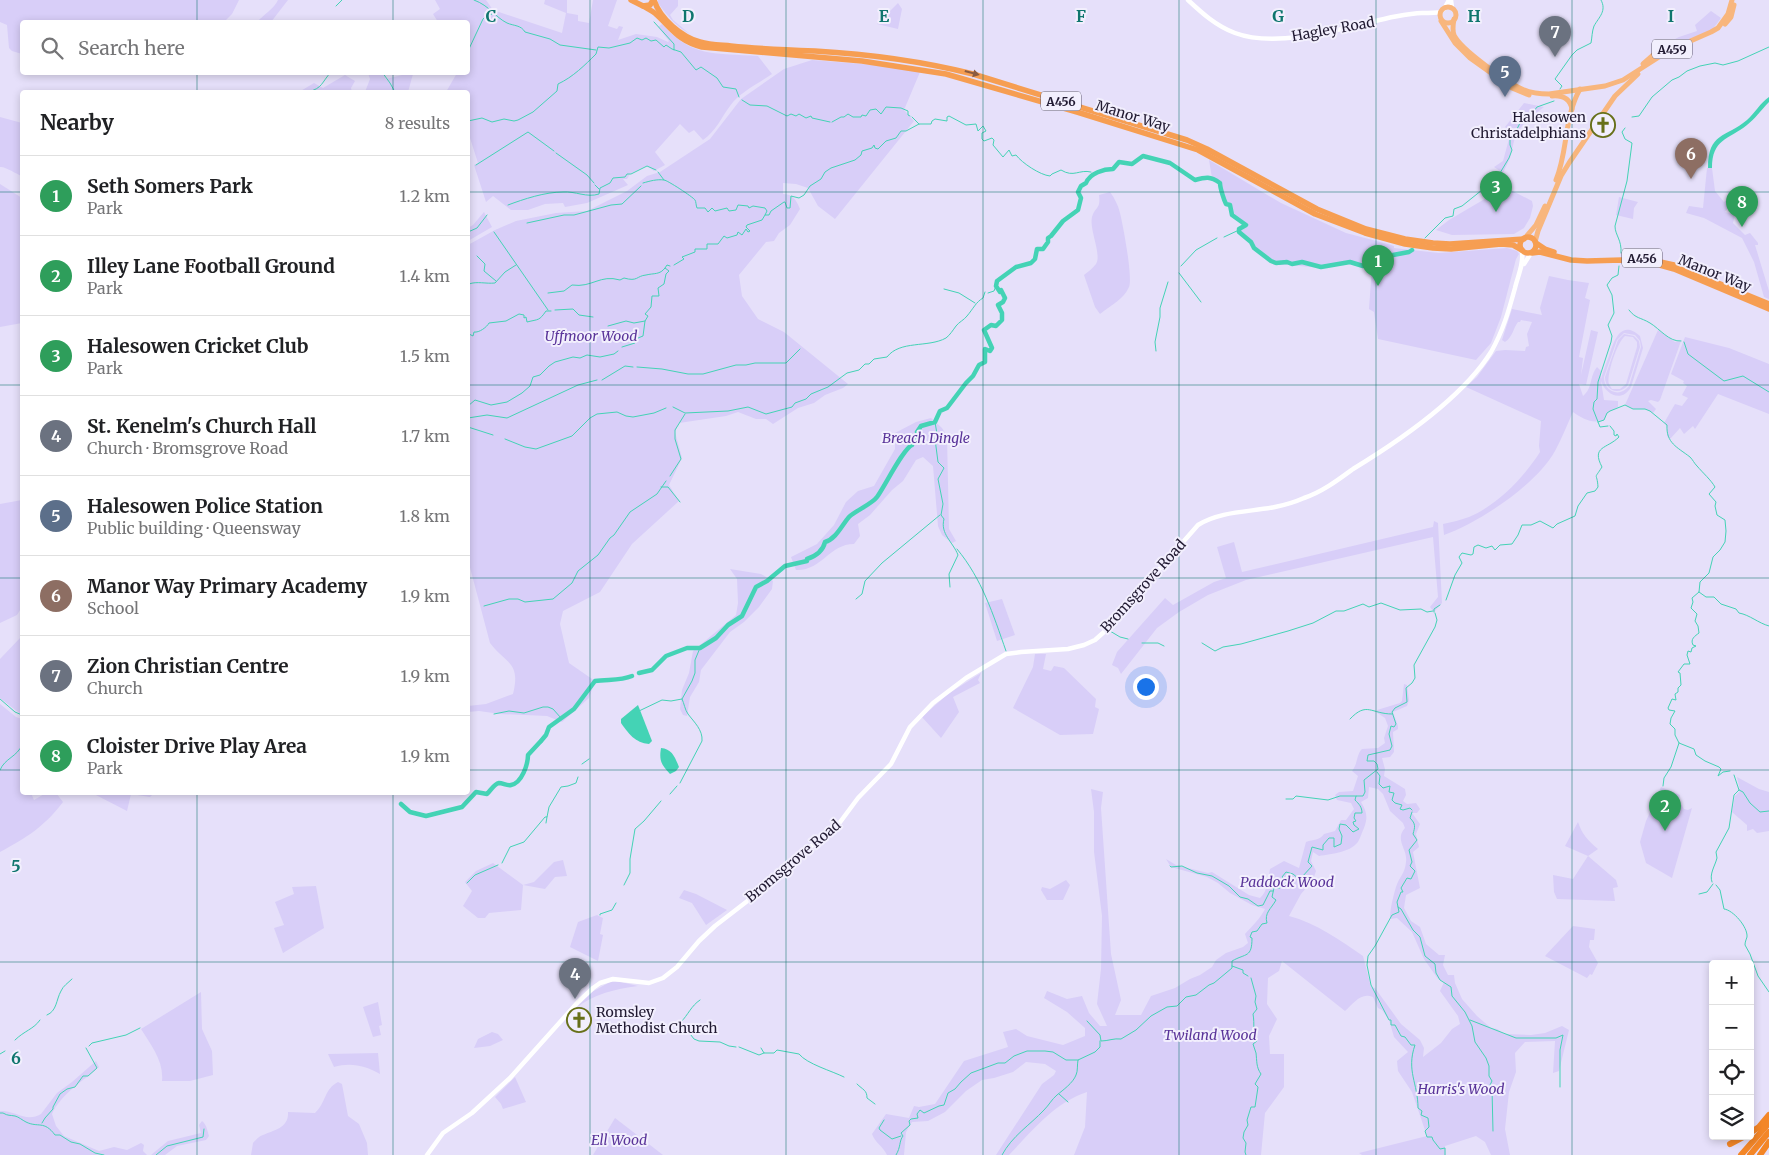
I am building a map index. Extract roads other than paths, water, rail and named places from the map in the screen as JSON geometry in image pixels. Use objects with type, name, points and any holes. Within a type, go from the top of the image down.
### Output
[{"type":"highway","name":"A456","points":[[631,0],[650,5],[654,0]]},
{"type":"highway","name":"Manor Way","points":[[654,0],[657,8],[675,28],[688,38],[700,42],[740,47],[862,55],[947,67],[1155,129],[1200,146],[1317,209],[1366,229],[1405,239],[1450,244],[1525,238]]},
{"type":"highway","name":"Manor Way","points":[[640,3],[657,14],[679,37],[702,47],[862,61],[930,71],[977,82],[1154,135],[1198,150],[1315,214],[1388,240],[1442,249],[1508,244],[1522,250]]},
{"type":"highway","name":"A456","points":[[1525,238],[1530,238],[1536,242]]},
{"type":"highway","points":[[1522,250],[1520,244],[1525,238]]},
{"type":"highway","name":"Manor Way","points":[[1536,242],[1545,249],[1571,256],[1657,260],[1694,272],[1769,304]]},
{"type":"highway","points":[[1531,253],[1536,249],[1536,242]]},
{"type":"highway","name":"A456","points":[[1522,250],[1526,253],[1531,253]]},
{"type":"highway","name":"Manor Way","points":[[1531,253],[1540,252],[1587,261],[1622,260],[1656,264],[1674,269],[1769,309]]},
{"type":"highway","points":[[1754,1130],[1769,1115]]},
{"type":"highway","points":[[1741,1155],[1769,1123]]},
{"type":"highway","points":[[1750,1155],[1769,1132]]},
{"type":"highway","points":[[1730,1144],[1738,1140]]},
{"type":"highway","points":[[1760,1155],[1769,1142]]},
{"type":"main road","name":"Hagley Road","points":[[1188,0],[1223,28],[1242,35],[1264,38],[1322,34],[1390,18],[1443,11]]},
{"type":"main road","points":[[1440,20],[1450,0]]},
{"type":"main road","points":[[1450,0],[1456,14],[1453,32],[1458,42],[1519,87],[1542,94],[1605,86],[1614,90],[1615,96]]},
{"type":"main road","name":"A459","points":[[1605,86],[1617,83],[1670,50],[1711,32],[1724,21],[1733,3]]},
{"type":"main road","name":"A459","points":[[1536,242],[1538,231],[1561,176],[1615,96],[1637,75],[1672,52],[1714,34],[1728,20],[1733,3]]},
{"type":"main road","points":[[1443,11],[1449,7],[1452,8]]},
{"type":"main road","points":[[1429,13],[1447,23],[1454,19]]},
{"type":"main road","points":[[1440,20],[1466,54],[1499,79],[1522,93],[1542,97],[1562,97],[1570,102],[1572,109]]},
{"type":"main road","points":[[1634,73],[1659,50]]},
{"type":"main road","points":[[1525,238],[1536,225],[1560,171],[1572,109],[1575,98],[1580,90]]},
{"type":"main road","points":[[1565,144],[1571,151],[1579,147]]},
{"type":"main road","points":[[1521,268],[1522,250]]},
{"type":"main road","points":[[1521,268],[1531,253]]},
{"type":"main road","name":"Bromsgrove Road","points":[[427,1155],[443,1134],[472,1113],[510,1078],[578,1002],[593,988],[600,983],[612,979],[643,984],[663,978],[677,967],[699,940],[715,926],[763,889],[788,863],[835,829],[858,798],[891,764],[914,722],[933,703],[966,678],[1006,654],[1068,649],[1088,644],[1104,632],[1198,525],[1208,519],[1275,507],[1306,497],[1371,458],[1435,410],[1462,388],[1491,352],[1503,330],[1521,268]]},
{"type":"waterway","points":[[336,6],[342,0]]},
{"type":"waterway","points":[[474,0],[484,5],[503,21],[519,27],[525,32],[550,39],[560,45],[596,50]]},
{"type":"waterway","points":[[1560,89],[1562,86],[1555,79],[1572,55],[1577,50],[1591,43],[1594,26],[1603,11],[1601,0]]},
{"type":"waterway","points":[[470,47],[483,19],[495,13]]},
{"type":"waterway","points":[[654,22],[674,44],[674,50]]},
{"type":"waterway","points":[[470,121],[482,118],[492,122],[504,119],[518,120],[533,112],[557,91],[558,84],[569,78],[596,54],[598,47],[609,48],[630,43],[637,38],[642,40],[646,38],[651,41],[656,40],[664,47],[666,45],[681,52],[696,70],[701,67],[717,78],[723,87],[736,89],[739,97]]},
{"type":"waterway","points":[[1632,117],[1639,116],[1652,97],[1672,80],[1687,71],[1715,63],[1723,65],[1738,61],[1769,47]]},
{"type":"waterway","points":[[313,90],[319,87],[329,75]]},
{"type":"waterway","points":[[384,75],[394,90]]},
{"type":"waterway","points":[[742,100],[750,105],[767,106],[787,116],[799,114],[806,118],[811,116],[812,118],[830,122]]},
{"type":"waterway","points":[[1425,238],[1445,218],[1453,216],[1454,209],[1462,206],[1497,178],[1512,150],[1510,138],[1515,133],[1522,119],[1537,107],[1554,101]]},
{"type":"waterway","points":[[832,122],[848,114],[853,117],[866,116],[870,110],[876,109],[881,114],[886,107],[901,108],[908,111],[910,116]]},
{"type":"waterway","points":[[643,183],[656,180],[666,181],[693,198],[697,208],[705,208],[708,212],[712,208],[715,211],[727,208],[729,211],[736,210],[738,205],[748,206],[749,208],[753,206],[765,208],[767,211],[765,215],[769,215],[771,211],[784,202],[787,208],[790,208],[791,196],[799,198],[804,195],[810,186],[821,179],[825,172],[831,168],[855,160],[861,155],[862,151],[872,148],[874,145],[878,149],[886,141],[896,138],[901,131],[906,131],[919,124],[931,124],[935,119],[947,121],[949,116],[966,125],[976,124],[978,131],[983,126],[986,131],[982,133],[982,139],[984,141],[992,138],[994,140],[993,145],[1003,157],[1009,150],[1012,156],[1016,155],[1027,165],[1041,173],[1050,176],[1061,170],[1069,173],[1091,172]]},
{"type":"waterway","points":[[912,117],[919,124]]},
{"type":"waterway","points":[[1621,253],[1615,226],[1627,181],[1632,143],[1625,139],[1622,132],[1625,128]]},
{"type":"waterway","points":[[476,165],[528,132],[554,151]]},
{"type":"waterway","points":[[556,153],[587,175],[594,183]]},
{"type":"waterway","points":[[639,673],[652,670],[666,656],[687,648],[700,648],[716,638],[728,625],[742,616],[756,587],[767,581],[785,566],[807,561],[807,559],[816,555],[821,551],[825,542],[836,535],[849,517],[877,497],[899,460],[912,445],[911,440],[920,437],[917,432],[921,426],[935,422],[940,411],[947,408],[973,376],[979,365],[985,362],[985,349],[990,351],[992,348],[984,330],[991,325],[996,326],[1002,320],[1002,313],[998,305],[1005,298],[1001,290],[1000,292],[996,286],[997,281],[1016,267],[1031,263],[1035,259],[1037,249],[1043,249],[1048,242],[1048,238],[1063,221],[1078,210],[1081,198],[1078,192],[1081,186],[1094,174],[1113,169],[1119,162],[1132,164],[1143,156],[1170,163],[1195,180],[1211,178],[1220,183],[1224,200],[1226,204],[1230,205],[1232,215],[1246,225],[1239,229],[1239,232],[1251,242],[1254,248],[1276,263],[1287,262],[1292,264],[1302,262],[1321,267],[1350,262],[1363,266],[1377,264],[1393,255],[1412,250]]},
{"type":"waterway","points":[[508,205],[535,196],[556,192],[599,194],[600,188],[610,183],[613,178],[625,177],[627,174],[647,166],[656,170]]},
{"type":"waterway","points":[[658,172],[664,180]]},
{"type":"waterway","points":[[595,185],[599,189]]},
{"type":"waterway","points":[[527,223],[622,204],[641,186]]},
{"type":"waterway","points":[[470,231],[477,228],[487,215]]},
{"type":"waterway","points":[[674,265],[684,259],[682,257],[695,252],[695,249],[707,249],[707,244],[718,244],[724,236],[727,238],[737,235],[738,232],[742,235],[746,229],[748,232],[750,231],[746,227],[747,225],[762,220],[765,215]]},
{"type":"waterway","points":[[1224,237],[1239,230]]},
{"type":"waterway","points":[[494,232],[548,310]]},
{"type":"waterway","points":[[1181,266],[1196,250],[1217,238]]},
{"type":"waterway","points":[[477,256],[485,264],[484,271],[496,281]]},
{"type":"waterway","points":[[470,284],[495,283],[505,272],[516,265]]},
{"type":"waterway","points":[[622,347],[635,343],[638,338],[643,336],[645,321],[648,316],[645,314],[651,307],[652,296],[659,296],[658,288],[664,284],[666,274],[669,271],[665,268],[667,265],[670,266]]},
{"type":"waterway","points":[[1608,426],[1600,427],[1593,409],[1594,402],[1597,399],[1598,382],[1612,336],[1608,325],[1614,313],[1612,295],[1607,285],[1612,278],[1618,275],[1619,266]]},
{"type":"waterway","points":[[548,293],[564,291],[572,285],[585,285],[607,279],[634,279],[659,273],[665,268]]},
{"type":"waterway","points":[[1179,273],[1201,302]]},
{"type":"waterway","points":[[1156,351],[1155,342],[1160,308],[1168,282]]},
{"type":"waterway","points":[[988,293],[994,291],[996,286]]},
{"type":"waterway","points":[[944,289],[959,293],[975,303]]},
{"type":"waterway","points":[[673,407],[685,413],[728,411],[748,407],[766,414],[792,407],[795,403],[828,387],[847,373],[859,370],[874,359],[887,357],[899,348],[931,343],[946,338],[983,298],[985,292]]},
{"type":"waterway","points":[[555,310],[573,309],[579,315],[593,317]]},
{"type":"waterway","points":[[1629,310],[1672,339],[1681,341]]},
{"type":"waterway","points":[[470,334],[473,336],[474,332],[478,332],[489,323],[506,321],[519,314],[524,315],[527,322],[542,317],[546,311],[551,311]]},
{"type":"waterway","points":[[608,326],[626,321],[634,323],[645,321]]},
{"type":"waterway","points":[[1684,342],[1688,354],[1724,381],[1743,376],[1769,392]]},
{"type":"waterway","points":[[637,367],[688,374],[703,374],[736,365],[786,363],[800,349]]},
{"type":"waterway","points":[[470,404],[475,400],[491,405],[507,402],[522,393],[530,386],[533,377],[540,375],[555,362],[587,355],[600,357],[614,354],[618,351]]},
{"type":"waterway","points":[[602,380],[625,366],[633,367]]},
{"type":"waterway","points":[[470,418],[487,415],[507,418],[578,385],[597,380]]},
{"type":"waterway","points":[[1598,422],[1604,420],[1610,411],[1625,405],[1633,409],[1650,411],[1667,425],[1670,440],[1690,457],[1715,487],[1709,494],[1716,502],[1717,515],[1725,520],[1725,542],[1713,557],[1709,573],[1700,582],[1699,592],[1692,598],[1691,608],[1697,614],[1695,621],[1699,633],[1692,641],[1693,645],[1696,646],[1692,648],[1691,652],[1688,651],[1687,655],[1690,664],[1684,664],[1678,672],[1680,673],[1681,685],[1675,694],[1676,700],[1672,699],[1668,708],[1675,711],[1670,724],[1675,729],[1675,735],[1679,743],[1694,749],[1696,755],[1719,767],[1721,769],[1718,776],[1723,772],[1730,771]]},
{"type":"waterway","points":[[505,439],[536,449],[572,436],[590,418],[597,414],[617,412],[633,417],[654,413],[666,408]]},
{"type":"waterway","points":[[670,476],[681,459],[675,439],[675,430],[685,414]]},
{"type":"waterway","points":[[935,422],[938,462],[944,468],[938,479],[943,504],[941,515],[944,519],[945,534],[958,555],[949,574],[950,587]]},
{"type":"waterway","points":[[1446,600],[1455,575],[1462,563],[1459,557],[1462,553],[1471,555],[1473,554],[1474,547],[1478,545],[1486,548],[1492,546],[1495,550],[1500,545],[1512,544],[1522,525],[1531,525],[1540,521],[1553,528],[1557,524],[1575,516],[1578,506],[1587,493],[1595,491],[1598,487],[1596,476],[1602,467],[1598,455],[1599,451],[1619,437],[1617,434],[1616,436],[1614,435],[1614,431],[1610,426]]},
{"type":"waterway","points":[[470,428],[493,435]]},
{"type":"waterway","points":[[484,606],[509,599],[518,599],[525,602],[553,599],[572,583],[578,571],[598,555],[630,512],[657,494],[666,481]]},
{"type":"waterway","points":[[661,487],[668,487],[680,502]]},
{"type":"waterway","points":[[856,599],[862,594],[865,581],[882,563],[940,515]]},
{"type":"waterway","points":[[957,549],[966,560],[980,585],[1006,651]]},
{"type":"waterway","points":[[1699,592],[1706,597],[1714,597],[1721,604],[1736,609],[1739,613],[1769,626]]},
{"type":"waterway","points":[[1202,643],[1215,651],[1223,647],[1288,631],[1313,623],[1336,611],[1344,611],[1363,604],[1369,607],[1381,603],[1400,610],[1421,609],[1427,612],[1433,611]]},
{"type":"waterway","points":[[1434,612],[1434,609],[1440,605]]},
{"type":"waterway","points":[[1087,1021],[1100,1035],[1101,1041],[1121,1039],[1136,1030],[1151,1016],[1167,1007],[1177,1006],[1186,997],[1196,995],[1214,983],[1232,968],[1232,961],[1247,954],[1251,949],[1252,938],[1250,937],[1252,932],[1257,931],[1262,924],[1267,923],[1267,914],[1276,900],[1272,897],[1274,888],[1280,888],[1287,882],[1282,877],[1286,872],[1293,874],[1299,879],[1301,878],[1312,866],[1308,862],[1312,847],[1323,850],[1323,845],[1329,838],[1334,838],[1334,847],[1341,844],[1340,824],[1346,825],[1353,832],[1359,829],[1353,822],[1356,821],[1354,818],[1355,813],[1362,813],[1361,807],[1355,800],[1356,796],[1363,796],[1365,792],[1364,780],[1378,769],[1374,761],[1367,761],[1368,755],[1390,750],[1392,746],[1389,734],[1391,726],[1394,727],[1396,724],[1392,712],[1395,708],[1407,702],[1406,688],[1415,678],[1414,665],[1435,627],[1437,620],[1435,613]]},
{"type":"waterway","points":[[1110,631],[1128,639]]},
{"type":"waterway","points":[[1142,643],[1158,643],[1164,646]]},
{"type":"waterway","points":[[680,783],[702,741],[700,730],[687,712],[682,699],[695,673],[695,660],[700,648]]},
{"type":"waterway","points":[[541,741],[549,727],[574,709],[595,681],[632,676]]},
{"type":"waterway","points":[[0,699],[20,714]]},
{"type":"waterway","points":[[639,711],[662,700],[682,699]]},
{"type":"waterway","points":[[494,714],[509,711],[524,713],[548,707],[553,709],[561,718]]},
{"type":"waterway","points":[[1350,719],[1365,710],[1392,714]]},
{"type":"waterway","points":[[401,804],[410,812],[426,816],[462,807],[476,792],[487,794],[497,784],[515,784],[524,773],[528,755],[540,742]]},
{"type":"waterway","points":[[1663,786],[1664,778],[1671,767],[1679,743]]},
{"type":"waterway","points":[[0,770],[20,749]]},
{"type":"waterway","points":[[582,764],[589,759]]},
{"type":"waterway","points":[[1377,772],[1380,776],[1379,784],[1383,788],[1390,786],[1389,792],[1394,793],[1392,800],[1402,805],[1400,809],[1410,808],[1412,810]]},
{"type":"waterway","points":[[1734,775],[1739,790],[1743,792],[1750,803],[1760,812],[1769,811]]},
{"type":"waterway","points":[[502,863],[510,847],[524,842],[547,817],[549,807],[561,787],[576,783],[578,777]]},
{"type":"waterway","points":[[670,794],[677,786]]},
{"type":"waterway","points":[[1712,882],[1712,873],[1717,858],[1716,852],[1729,828],[1734,795],[1739,790]]},
{"type":"waterway","points":[[1286,799],[1293,799],[1296,796],[1328,800],[1340,796],[1356,796]]},
{"type":"waterway","points":[[624,885],[630,873],[630,859],[635,829],[661,801]]},
{"type":"waterway","points":[[1412,812],[1410,818],[1415,827],[1413,834],[1417,840],[1409,850],[1412,862],[1410,866],[1415,871],[1411,879],[1407,878],[1401,888],[1403,892],[1401,892],[1397,902],[1399,912],[1392,915],[1368,956],[1367,965],[1371,985],[1389,1020],[1391,1020],[1391,1025],[1395,1025],[1401,1036],[1405,1037],[1411,1045],[1415,1045],[1412,1070],[1418,1108],[1422,1111],[1421,1115],[1428,1118],[1429,1127],[1425,1131],[1427,1137],[1432,1137],[1440,1149],[1445,1148],[1445,1155]]},
{"type":"waterway","points":[[546,823],[547,817]]},
{"type":"waterway","points":[[467,883],[475,875],[498,865]]},
{"type":"waterway","points":[[1170,866],[1182,866],[1197,873],[1212,876],[1229,886],[1240,897],[1248,899],[1258,906],[1263,905],[1270,891],[1273,891]]},
{"type":"waterway","points":[[1699,894],[1707,892],[1713,884]]},
{"type":"waterway","points":[[1716,885],[1720,890],[1724,909],[1732,912],[1743,924],[1747,933],[1745,945],[1758,976],[1769,992]]},
{"type":"waterway","points":[[600,915],[612,910],[616,903]]},
{"type":"waterway","points":[[1398,907],[1413,930],[1420,937],[1425,956],[1435,964],[1436,973],[1440,980],[1451,987],[1452,996],[1465,1012],[1472,1026],[1475,1042],[1486,1058],[1489,1066],[1489,1076],[1492,1081],[1490,1085],[1492,1089],[1493,1131]]},
{"type":"waterway","points":[[1232,966],[1243,970],[1243,973],[1248,976]]},
{"type":"waterway","points":[[1246,1155],[1246,1143],[1243,1138],[1244,1132],[1248,1125],[1247,1120],[1251,1107],[1255,1107],[1258,1087],[1255,1084],[1261,1074],[1257,1066],[1253,1044],[1257,1041],[1255,1038],[1253,1014],[1257,1009],[1251,978]]},
{"type":"waterway","points":[[47,1015],[53,1011],[59,994],[72,979]]},
{"type":"waterway","points":[[681,1022],[700,1000]]},
{"type":"waterway","points":[[15,1040],[35,1026],[40,1020]]},
{"type":"waterway","points":[[1470,1020],[1516,1038],[1556,1038],[1563,1035],[1560,1050],[1560,1087]]},
{"type":"waterway","points":[[684,1026],[694,1039],[720,1042],[736,1047]]},
{"type":"waterway","points":[[89,1046],[92,1043],[126,1035],[140,1028]]},
{"type":"waterway","points":[[1002,1155],[1016,1136],[1073,1081],[1077,1073],[1078,1060],[1095,1052],[1100,1047],[1100,1041]]},
{"type":"waterway","points":[[739,1047],[759,1055],[764,1053]]},
{"type":"waterway","points":[[42,1123],[53,1109],[60,1094],[67,1089],[75,1087],[83,1076],[88,1076],[97,1068],[86,1048]]},
{"type":"waterway","points":[[761,1048],[764,1053],[774,1053],[777,1050],[799,1054],[814,1064],[844,1077]]},
{"type":"waterway","points":[[0,1054],[5,1051]]},
{"type":"waterway","points":[[896,1155],[903,1136],[901,1133],[910,1125],[909,1121],[918,1118],[917,1114],[920,1110],[924,1113],[944,1105],[948,1093],[955,1089],[971,1073],[998,1063],[1005,1063],[1014,1056],[1027,1051],[1053,1052],[1066,1060],[1078,1060]]},
{"type":"waterway","points":[[857,1084],[865,1092],[867,1098],[875,1104]]},
{"type":"waterway","points":[[1059,1094],[1068,1102]]},
{"type":"waterway","points":[[0,1113],[16,1116],[30,1124],[48,1127],[55,1135],[60,1135],[95,1153],[104,1155]]},
{"type":"waterway","points":[[884,1120],[879,1128],[880,1130],[892,1139],[901,1136]]},
{"type":"waterway","points":[[156,1155],[167,1146],[203,1137],[204,1129]]},
{"type":"place","name":"Zion Christian Centre","points":[[1555,57]]},
{"type":"place","name":"Halesowen Police Station","points":[[1505,97]]},
{"type":"place","name":"Halesowen Christadelphians","points":[[1603,125]]},
{"type":"place","name":"Manor Way Primary Academy","points":[[1691,179]]},
{"type":"place","name":"Halesowen Cricket Club","points":[[1496,212]]},
{"type":"place","name":"Cloister Drive Play Area","points":[[1742,227]]},
{"type":"place","name":"Seth Somers Park","points":[[1378,286]]},
{"type":"place","name":"Illey Lane Football Ground","points":[[1665,831]]},
{"type":"place","name":"St. Kenelm's Church Hall","points":[[575,999]]},
{"type":"place","name":"Romsley Methodist Church","points":[[579,1020]]},
{"type":"park label","name":"Uffmoor Wood","points":[[591,336]]},
{"type":"park label","name":"Breach Dingle","points":[[926,438]]},
{"type":"park label","name":"Paddock Wood","points":[[1287,882]]},
{"type":"park label","name":"Twiland Wood","points":[[1210,1035]]},
{"type":"park label","name":"Harris's Wood","points":[[1461,1089]]},
{"type":"park label","name":"Ell Wood","points":[[619,1140]]}]
